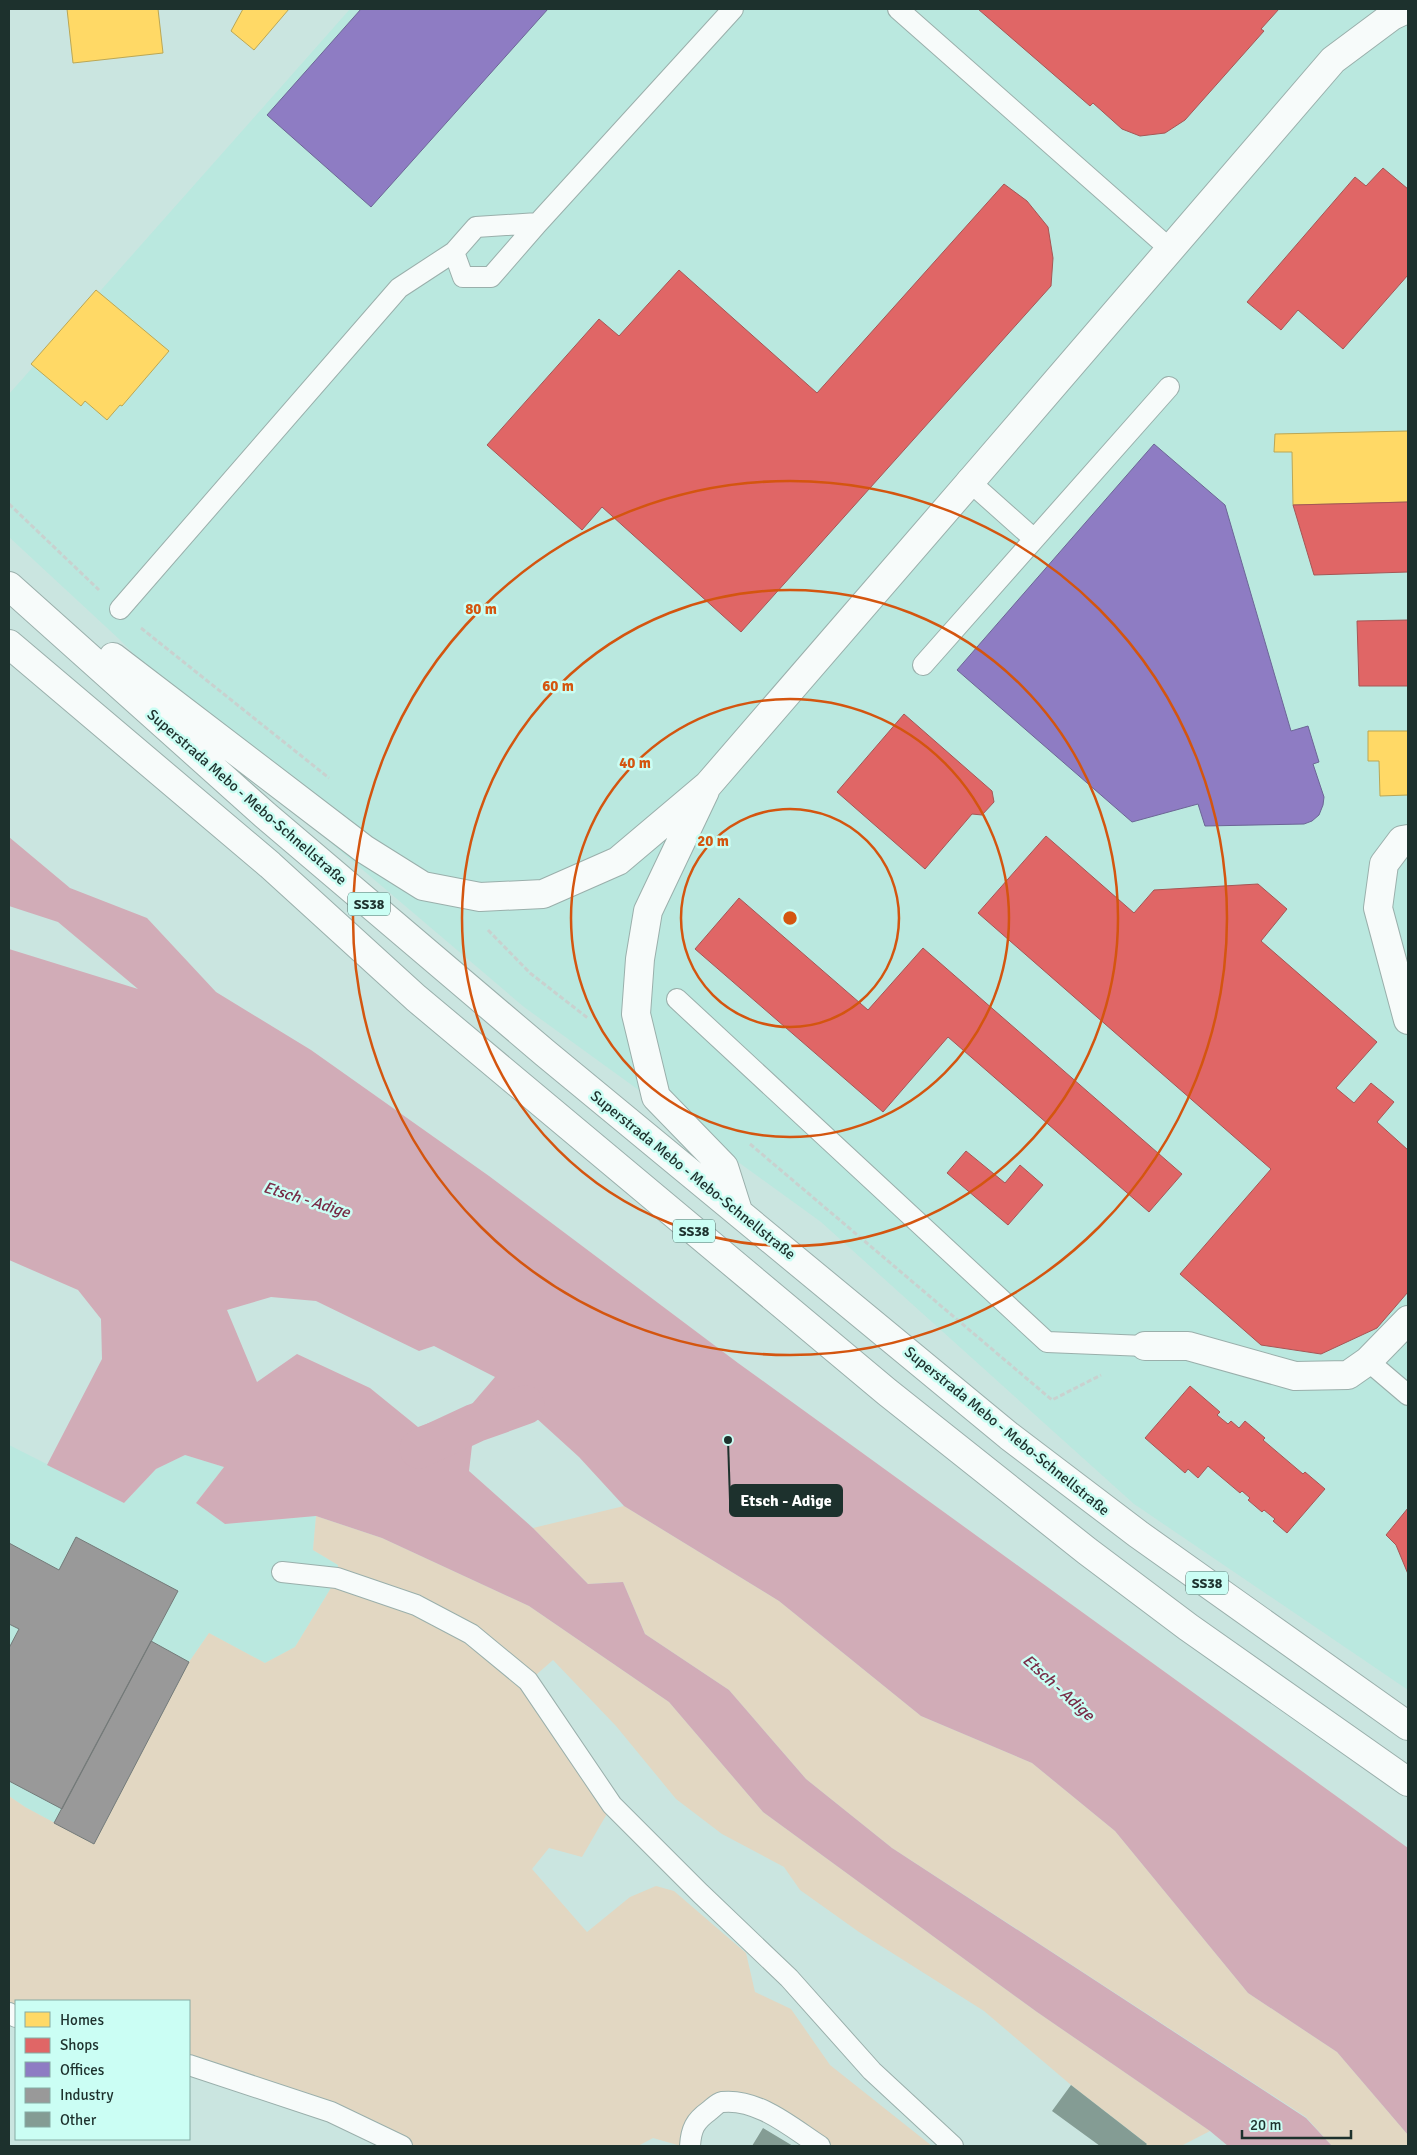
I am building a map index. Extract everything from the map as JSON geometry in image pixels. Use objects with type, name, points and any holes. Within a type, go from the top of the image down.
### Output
[{"type":"main road","points":[[9,577],[364,849],[423,886],[480,897],[543,894],[618,861],[708,785],[1332,60],[1392,16],[1407,9]]},
{"type":"main road","name":"Superstrada Mebo - Mebo-Schnellstraße","points":[[9,586],[265,815],[545,1053],[1009,1436],[1088,1496],[1408,1726]]},
{"type":"main road","name":"SS38","points":[[9,644],[270,865],[416,998],[887,1392],[1087,1551],[1157,1604],[1408,1782]]},
{"type":"main road","points":[[708,785],[648,911],[640,959],[636,1014],[656,1097],[724,1167],[738,1211]]},
{"type":"main road","points":[[1408,839],[1402,840],[1384,864],[1378,908],[1408,1020]]},
{"type":"main road","points":[[1146,1346],[1188,1346],[1295,1376],[1348,1375],[1368,1362],[1408,1320]]},
{"type":"lane","points":[[454,252],[463,277],[491,277],[734,9]]},
{"type":"lane","points":[[898,9],[1170,249]]},
{"type":"lane","points":[[120,609],[399,288],[454,252],[476,227],[538,223]]},
{"type":"lane","points":[[923,665],[1169,387]]},
{"type":"lane","points":[[970,482],[1034,539]]},
{"type":"lane","points":[[677,999],[1047,1342],[1146,1346]]},
{"type":"lane","points":[[1368,1362],[1408,1395]]},
{"type":"lane","points":[[282,1572],[337,1578],[416,1605],[471,1634],[528,1681],[612,1805],[789,1978],[872,2070],[953,2146]]},
{"type":"lane","points":[[190,2065],[331,2112],[402,2146]]},
{"type":"lane","points":[[690,2146],[691,2130],[701,2116],[720,2102],[743,2103],[767,2112],[820,2146]]},
{"type":"path","points":[[9,504],[134,622],[322,770],[335,784]]},
{"type":"path","points":[[482,924],[530,973],[589,1019]]},
{"type":"path","points":[[743,1138],[819,1204]]},
{"type":"shaded area","points":[[350,9],[1408,9],[1408,1690],[1134,1504],[821,1222],[524,1007],[264,786],[119,639],[9,537],[9,394]]},
{"type":"shaded area","points":[[9,1445],[124,1503],[156,1469],[185,1455],[224,1467],[196,1503],[225,1524],[316,1516],[313,1550],[338,1565],[337,1578],[295,1647],[265,1663],[209,1633],[189,1662],[94,1844],[25,1807],[9,1796]]},
{"type":"shaded area","points":[[624,1506],[779,1601],[921,1716],[1032,1763],[1115,1831],[1248,1993],[1337,2052],[1408,2135],[1408,2146],[1332,2146],[1306,2117],[892,1848],[806,1779],[729,1690],[645,1634],[623,1582],[588,1584],[533,1528]]},
{"type":"shaded area","points":[[316,1516],[382,1538],[529,1606],[669,1702],[763,1812],[1037,2012],[1210,2131],[1181,2146],[1145,2146],[1147,2144],[1071,2085],[984,2011],[859,1932],[800,1890],[784,1867],[722,1834],[676,1799],[616,1726],[553,1660],[529,1681],[612,1805],[582,1857],[549,1848],[532,1869],[587,1932],[630,1897],[656,1886],[674,1891],[746,1953],[755,1992],[791,2009],[830,2065],[932,2146],[820,2146],[767,2112],[720,2102],[681,2146],[653,2138],[638,2146],[402,2146],[190,2065],[190,2000],[15,2000],[15,2016],[9,2013],[9,1796],[25,1807],[94,1844],[189,1662],[209,1633],[265,1663],[295,1647],[337,1578],[338,1565],[313,1550]]},
{"type":"water","points":[[9,837],[70,888],[147,918],[216,992],[311,1050],[489,1176],[738,1363],[1408,1848],[1408,2135],[1337,2052],[1248,1993],[1115,1831],[1032,1763],[921,1716],[779,1601],[624,1506],[579,1457],[535,1417],[479,1431],[466,1411],[495,1377],[434,1346],[419,1351],[316,1301],[271,1297],[227,1310],[257,1382],[297,1354],[370,1388],[418,1427],[457,1413],[473,1437],[469,1471],[533,1528],[588,1584],[623,1582],[645,1634],[729,1690],[806,1779],[892,1848],[1306,2118],[1332,2146],[1228,2146],[1210,2131],[1037,2012],[763,1812],[669,1702],[529,1606],[382,1538],[316,1516],[225,1524],[196,1503],[224,1467],[185,1455],[156,1469],[124,1503],[47,1465],[102,1359],[101,1319],[78,1290],[9,1260],[9,949],[138,989],[58,922],[9,906]]},
{"type":"building: Homes","points":[[67,9],[158,9],[163,53],[73,63]]},
{"type":"building: Homes","points":[[243,9],[289,9],[254,50],[231,31]]},
{"type":"building: Homes","points":[[96,290],[169,351],[122,406],[120,405],[107,420],[85,401],[81,406],[31,364]]},
{"type":"building: Homes","points":[[1408,431],[1408,502],[1293,505],[1292,452],[1274,452],[1275,434]]},
{"type":"building: Homes","points":[[1368,731],[1408,731],[1408,795],[1380,796],[1379,761],[1368,761]]},
{"type":"building: Shops","points":[[978,9],[1279,9],[1261,29],[1264,31],[1185,120],[1165,133],[1140,136],[1122,129],[1093,103],[1090,106]]},
{"type":"building: Shops","points":[[1383,168],[1408,189],[1408,275],[1343,349],[1298,310],[1281,330],[1247,302],[1355,177],[1366,186]]},
{"type":"building: Shops","points":[[1004,184],[1027,201],[1048,227],[1053,258],[1051,286],[741,632],[602,507],[582,530],[487,445],[599,319],[619,336],[679,270],[817,393]]},
{"type":"building: Shops","points":[[1408,502],[1408,572],[1314,575],[1293,505]]},
{"type":"building: Shops","points":[[1408,620],[1408,686],[1359,686],[1357,621]]},
{"type":"building: Shops","points":[[904,714],[992,791],[994,802],[982,815],[972,814],[925,869],[837,792]]},
{"type":"building: Shops","points":[[1046,836],[1134,913],[1154,890],[1258,884],[1287,909],[1261,941],[1377,1042],[1336,1088],[1354,1103],[1371,1083],[1394,1102],[1377,1122],[1408,1150],[1408,1292],[1377,1328],[1321,1354],[1261,1345],[1180,1274],[1271,1169],[978,913]]},
{"type":"building: Shops","points":[[739,898],[868,1010],[923,948],[1182,1174],[1149,1212],[948,1037],[883,1112],[695,949]]},
{"type":"building: Shops","points":[[966,1151],[1005,1183],[1020,1165],[1043,1185],[1008,1225],[947,1173]]},
{"type":"building: Shops","points":[[1190,1386],[1220,1412],[1217,1415],[1228,1424],[1231,1421],[1239,1428],[1245,1421],[1265,1438],[1263,1440],[1303,1474],[1305,1472],[1325,1489],[1287,1533],[1273,1521],[1275,1519],[1264,1510],[1262,1512],[1248,1500],[1250,1498],[1242,1491],[1240,1493],[1208,1466],[1198,1478],[1188,1469],[1185,1473],[1145,1438]]},
{"type":"building: Shops","points":[[1408,1508],[1408,1574],[1396,1545],[1386,1535]]},
{"type":"building: Offices","points":[[361,9],[548,9],[371,207],[267,115]]},
{"type":"building: Offices","points":[[1154,444],[1225,505],[1291,731],[1308,726],[1319,762],[1313,764],[1324,797],[1319,815],[1312,821],[1304,824],[1205,826],[1198,804],[1132,822],[957,670]]},
{"type":"building: Industry","points":[[76,1537],[178,1591],[62,1809],[9,1781],[9,1648],[19,1629],[9,1624],[9,1543],[59,1570]]},
{"type":"building: Industry","points":[[151,1641],[189,1662],[94,1844],[54,1823]]},
{"type":"building: Other","points":[[1071,2085],[1147,2144],[1145,2146],[1100,2146],[1052,2111]]},
{"type":"building: Other","points":[[763,2128],[793,2146],[752,2146]]},
{"type":"waterway","points":[[419,1449],[475,1423],[525,1405]]},
{"type":"place","name":"Etsch - Adige","points":[[728,1440]]}]
